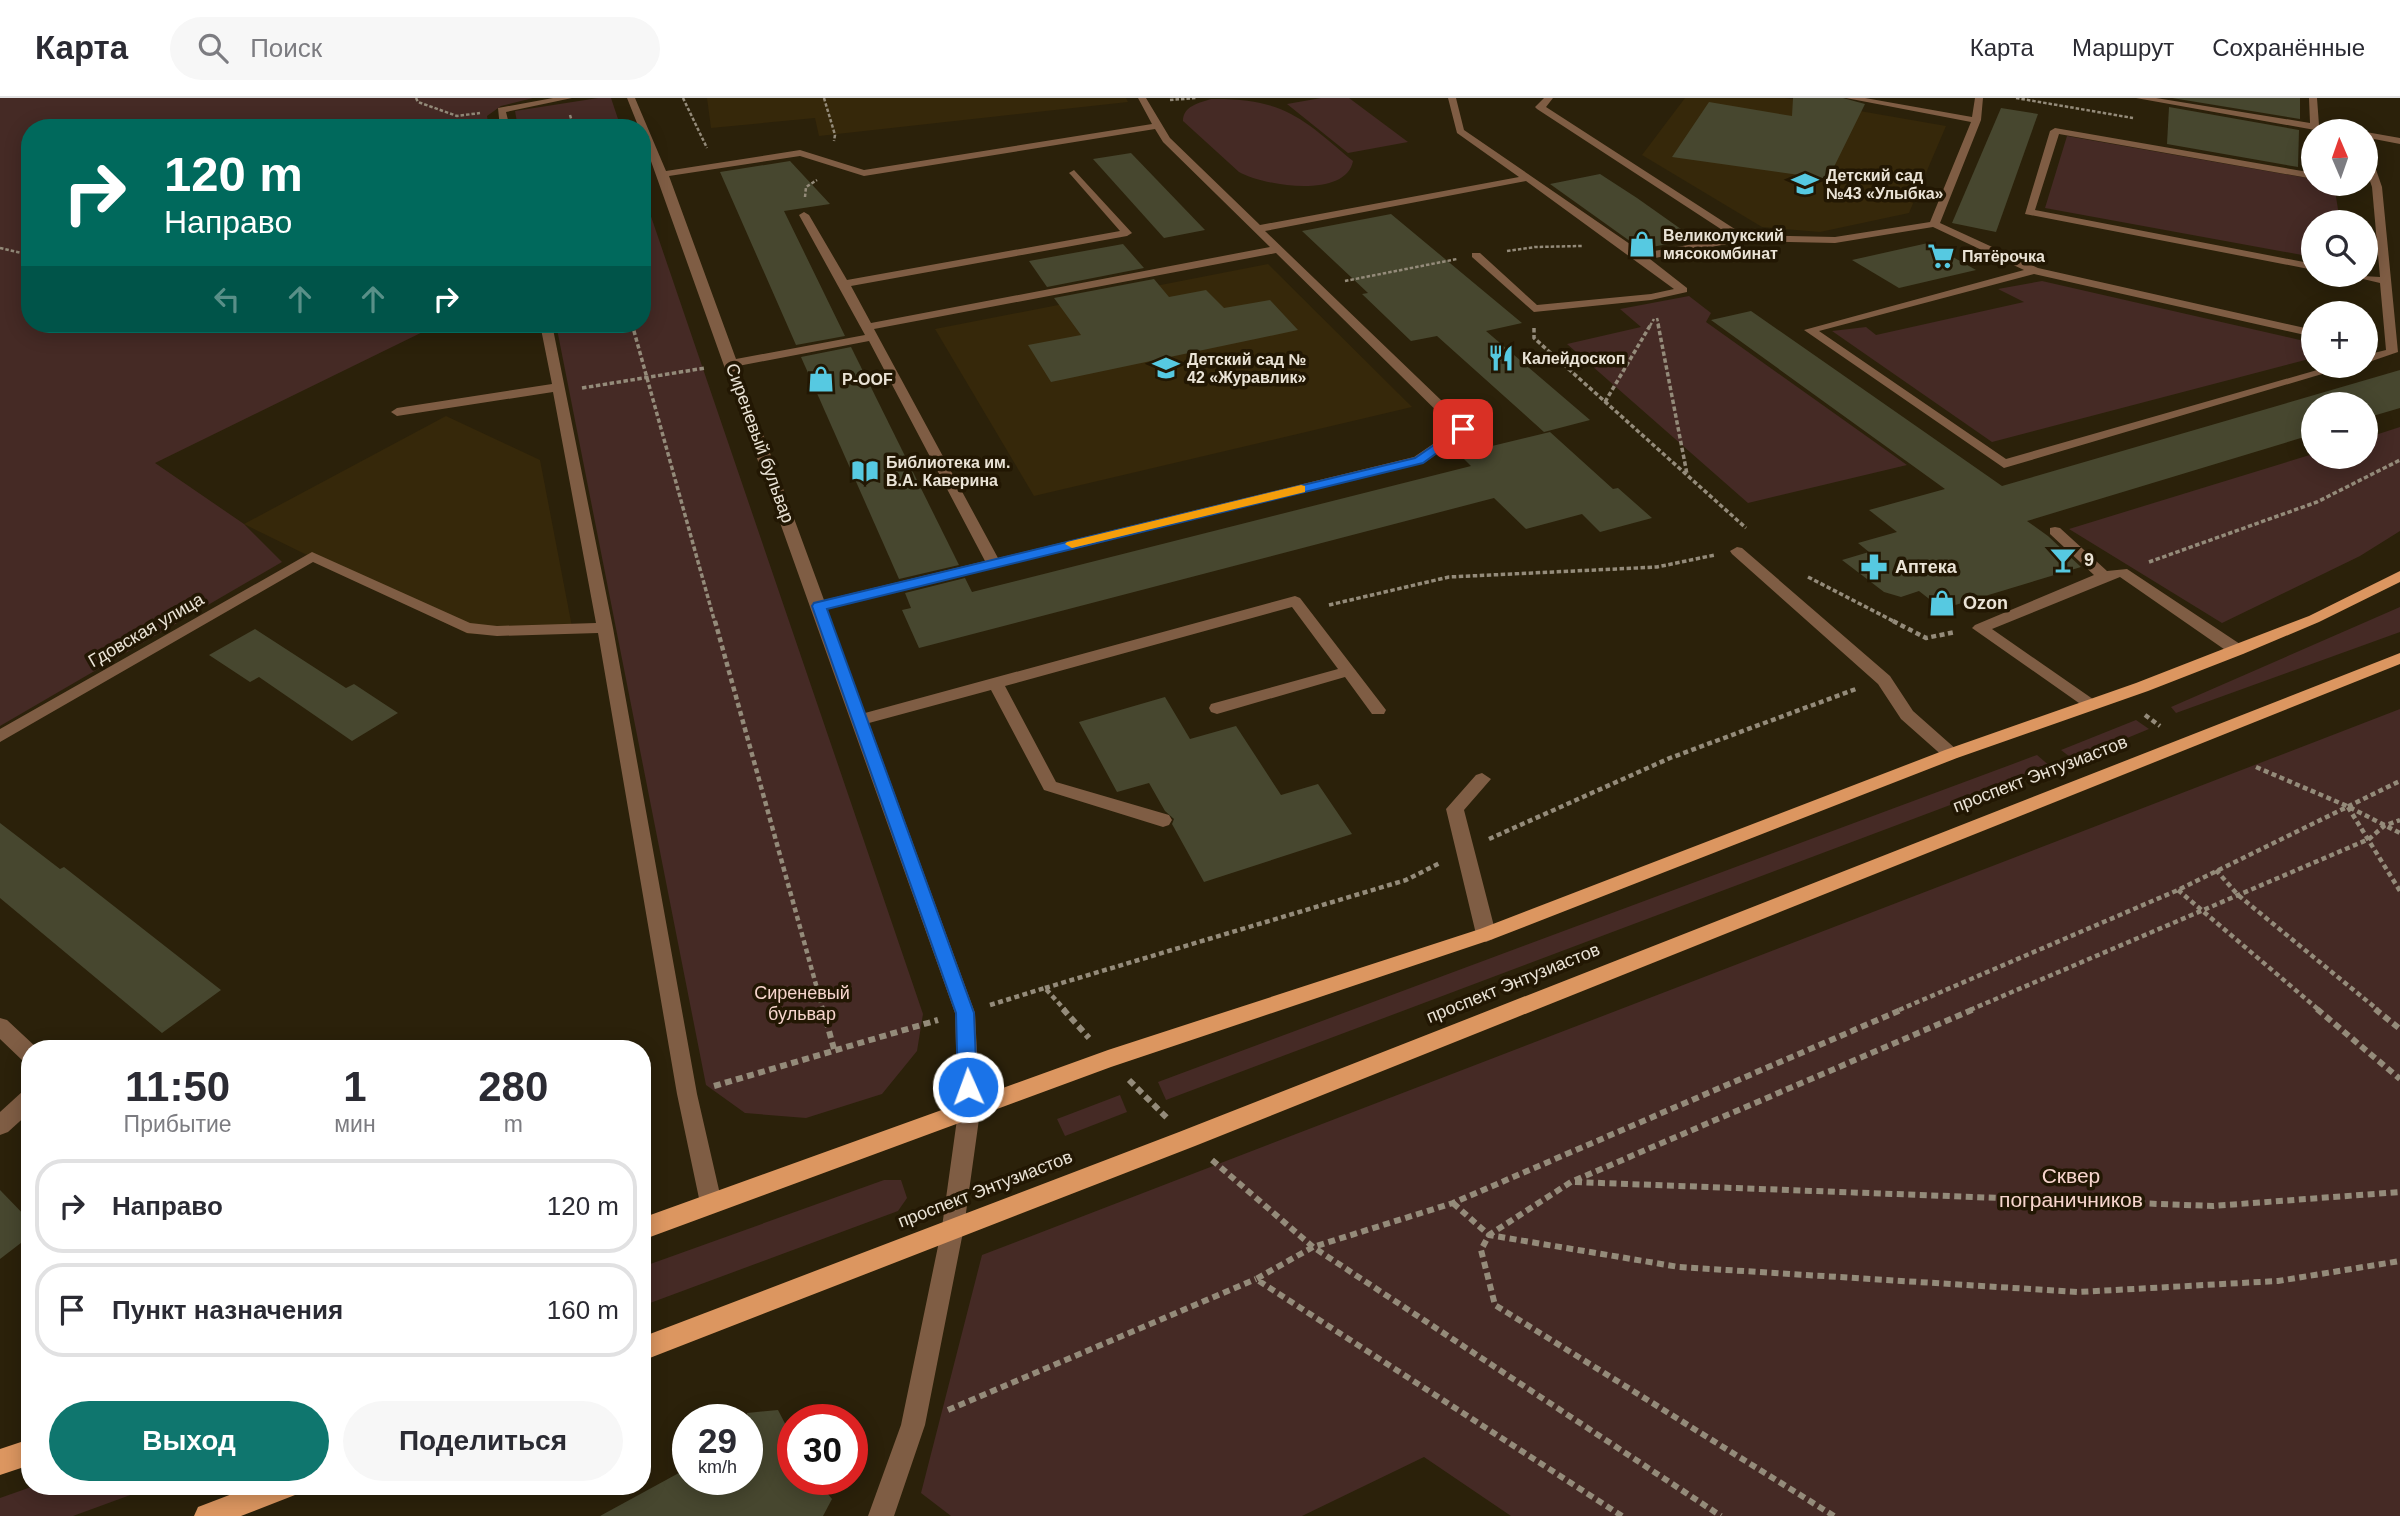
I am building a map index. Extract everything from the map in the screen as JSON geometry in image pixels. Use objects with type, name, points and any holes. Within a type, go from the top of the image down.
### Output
[{"type":"main road","points":[[651,1226],[969,1112],[1108,1059],[1486,934],[1951,754],[2236,650],[2314,619],[2400,576]]},
{"type":"main road","name":"проспект Энтузиастов","points":[[651,1345],[1187,1139],[2400,658]]},
{"type":"main road","points":[[0,1462],[21,1455]]},
{"type":"main road","points":[[207,1516],[262,1495]]},
{"type":"street","points":[[503,119],[501,110],[568,98]]},
{"type":"street","name":"Сиреневый бульвар","points":[[631,98],[640,119]]},
{"type":"street","points":[[819,606],[1419,460],[1463,429],[1166,140],[1142,98]]},
{"type":"street","points":[[1452,98],[1461,131],[1641,257],[1683,290],[1651,297],[1534,309],[1476,255]]},
{"type":"street","points":[[1549,98],[1540,107],[1742,238]]},
{"type":"street","points":[[1850,98],[1976,120]]},
{"type":"street","points":[[1934,223],[1976,120],[1979,98]]},
{"type":"street","points":[[2140,98],[2301,125]]},
{"type":"street","points":[[2313,98],[2314,119]]},
{"type":"street","points":[[663,174],[800,153],[864,173],[1158,126]]},
{"type":"street","points":[[2301,174],[2055,131],[2029,212],[2301,264]]},
{"type":"street","points":[[2378,138],[2400,141]]},
{"type":"street","name":"Сиреневый бульвар","points":[[651,146],[965,1013],[969,1112],[953,1227],[913,1425],[881,1516]]},
{"type":"street","points":[[844,284],[1127,233],[1074,173]]},
{"type":"street","points":[[1258,229],[1528,178]]},
{"type":"street","points":[[2378,196],[2392,352]]},
{"type":"street","points":[[804,215],[844,284],[993,563]]},
{"type":"street","points":[[1641,257],[1742,238],[1835,240],[1934,223],[2034,271],[2301,331]]},
{"type":"street","points":[[731,364],[870,332],[1278,249]]},
{"type":"street","points":[[2034,271],[1810,330],[2004,464],[2301,378]]},
{"type":"street","points":[[2378,280],[2385,281]]},
{"type":"street","points":[[548,333],[605,628],[687,1094],[712,1203]]},
{"type":"street","points":[[2378,349],[2392,352]]},
{"type":"street","points":[[2378,356],[2392,352]]},
{"type":"street","points":[[397,411],[560,389]]},
{"type":"street","points":[[2055,531],[2104,576]]},
{"type":"street","points":[[1737,551],[1884,680],[1907,715],[1951,754]]},
{"type":"street","name":"Гдовская улица","points":[[0,736],[312,556],[467,628],[497,631],[605,628]]},
{"type":"street","points":[[1980,628],[2104,576],[2122,572],[2236,650]]},
{"type":"street","points":[[860,720],[1296,601],[1378,710]]},
{"type":"street","points":[[1980,628],[2092,704]]},
{"type":"street","points":[[1217,708],[1349,671]]},
{"type":"street","points":[[995,683],[1050,786],[1163,820]]},
{"type":"street","points":[[1482,779],[1455,809],[1486,934]]},
{"type":"street","points":[[0,1026],[21,1046]]},
{"type":"street","points":[[0,1125],[21,1106]]},
{"type":"path","points":[[416,98],[418,102],[457,116],[501,110]]},
{"type":"path","points":[[683,98],[715,166]]},
{"type":"path","points":[[804,215],[806,187],[836,164],[835,135],[824,98]]},
{"type":"path","points":[[0,248],[21,252]]},
{"type":"path","points":[[1534,309],[1534,338],[1749,531]]},
{"type":"path","points":[[1605,402],[1656,315],[1687,475]]},
{"type":"path","points":[[635,333],[834,1049]]},
{"type":"path","points":[[560,389],[731,364]]},
{"type":"path","points":[[2122,572],[2317,502],[2400,460]]},
{"type":"path","points":[[1305,611],[1449,577],[1657,567],[1737,551]]},
{"type":"path","points":[[1804,575],[1926,638],[1980,628]]},
{"type":"path","points":[[2146,715],[2161,727]]},
{"type":"path","points":[[2256,767],[2347,806],[2400,833]]},
{"type":"path","points":[[913,1425],[1256,1279],[1313,1247],[1453,1203],[2178,890],[2400,781]]},
{"type":"path","points":[[2347,806],[2400,891]]},
{"type":"path","points":[[1834,1516],[1494,1305],[1481,1250],[1489,1235],[1571,1182],[2369,839],[2384,826],[2400,820]]},
{"type":"path","points":[[2216,870],[2238,895],[2400,1029]]},
{"type":"path","points":[[2178,890],[2400,1079]]},
{"type":"path","points":[[687,1094],[1045,988],[1108,1059],[1187,1139],[1313,1247],[1721,1516]]},
{"type":"path","points":[[1571,1182],[2213,1206],[2400,1192]]},
{"type":"path","points":[[1453,1203],[1489,1235],[1679,1267],[2078,1292],[2278,1281],[2400,1261]]},
{"type":"path","points":[[1256,1279],[1622,1516]]},
{"type":"shaded area","points":[[707,98],[1126,98],[1128,102],[819,136],[815,118],[711,128]]},
{"type":"shaded area","name":"Детский сад №43 «Улыбка»","points":[[1685,98],[1785,98],[1946,126],[1909,213],[1820,232],[1762,227],[1642,155]]},
{"type":"shaded area","name":"Детский сад № 42 «Журавлик»","points":[[1268,264],[1412,407],[1034,496],[935,329]]},
{"type":"shaded area","points":[[446,416],[540,460],[573,632],[468,634],[244,524]]},
{"type":"green space","points":[[0,98],[533,98],[501,106],[487,116],[488,119],[21,119],[21,333],[421,333],[155,463],[244,524],[282,562],[0,726]]},
{"type":"green space","points":[[611,98],[618,119],[516,119],[515,111]]},
{"type":"green space","points":[[1321,98],[1349,98],[1408,142],[1348,153],[1287,104]]},
{"type":"green space","points":[[1211,99],[1257,102],[1275,107],[1305,122],[1353,161],[1347,173],[1336,181],[1320,185],[1284,185],[1266,182],[1239,172],[1183,121],[1189,109]]},
{"type":"green space","points":[[2067,136],[2301,177],[2301,196],[2336,196],[2338,210],[2301,210],[2301,255],[2045,208]]},
{"type":"green space","name":"Сиреневый бульвар","points":[[651,216],[923,1014],[917,1051],[882,1094],[806,1118],[745,1113],[706,1085],[558,333],[651,333]]},
{"type":"green space","points":[[2042,281],[2301,340],[2301,361],[1992,442],[1832,331],[1866,327],[1876,335],[2024,302],[1998,289]]},
{"type":"green space","points":[[1689,296],[1711,313],[1706,322],[1907,465],[1748,503],[1567,344],[1641,327],[1620,309]]},
{"type":"green space","points":[[2400,427],[2400,531],[2360,556],[2222,623],[2069,529],[2301,458],[2301,469],[2378,469],[2378,434]]},
{"type":"green space","points":[[2400,607],[2400,632],[2176,713],[2171,707]]},
{"type":"green space","name":"Сквер пограничников","points":[[2400,709],[2400,1516],[1511,1516],[1424,1457],[1302,1516],[951,1516],[921,1493],[982,1255]]},
{"type":"green space","points":[[2136,720],[2149,729],[2074,760],[2061,750]]},
{"type":"green space","points":[[2037,755],[2051,767],[1166,1100],[1158,1082]]},
{"type":"green space","points":[[1120,1095],[1127,1112],[1065,1136],[1057,1119]]},
{"type":"green space","points":[[884,1180],[901,1180],[907,1198],[898,1211],[651,1303],[651,1264]]},
{"type":"green space","points":[[21,1491],[21,1495],[130,1495],[73,1516],[0,1516],[0,1498]]},
{"type":"building","points":[[1793,98],[1843,98],[1865,104],[1828,179],[1672,157],[1709,102],[1792,116]]},
{"type":"building","points":[[2172,98],[2300,98],[2300,119]]},
{"type":"building","points":[[2169,107],[2299,130],[2298,167],[2167,144]]},
{"type":"building","points":[[2001,108],[2038,114],[1996,232],[1952,223]]},
{"type":"building","points":[[1131,153],[1205,230],[1164,238],[1093,159]]},
{"type":"building","points":[[790,161],[830,204],[784,211],[845,336],[796,345],[720,172]]},
{"type":"building","points":[[1600,174],[1695,239],[1641,249],[1550,184]]},
{"type":"building","points":[[1391,214],[1522,323],[1486,331],[1590,420],[1544,432],[1437,336],[1411,341],[1362,294],[1368,293],[1302,231]]},
{"type":"building","points":[[1928,243],[1976,270],[1899,288],[1852,260]]},
{"type":"building","points":[[1123,244],[1144,268],[1047,287],[1029,261]]},
{"type":"building","points":[[1154,279],[1169,297],[1206,290],[1224,308],[1270,300],[1298,330],[1051,382],[1028,345],[1081,335],[1054,298]]},
{"type":"building","points":[[1751,311],[2002,486],[2301,399],[2301,438],[2027,521],[2048,536],[2081,567],[1942,609],[1919,591],[1901,597],[1884,592],[1842,560],[1869,552],[1858,543],[1897,532],[1869,510],[1945,489],[1711,320]]},
{"type":"building","points":[[851,347],[959,565],[899,579],[801,357]]},
{"type":"building","points":[[2400,370],[2400,408],[2378,414],[2378,392],[2325,392]]},
{"type":"building","points":[[1550,432],[1613,489],[1618,488],[1652,518],[1600,532],[1582,514],[1526,529],[1494,498],[919,648],[902,610],[911,608],[905,593],[965,578],[972,592],[1471,466],[1459,454]]},
{"type":"building","points":[[255,629],[346,688],[354,684],[398,713],[352,741],[259,677],[250,682],[209,655]]},
{"type":"building","points":[[1165,697],[1190,739],[1236,726],[1281,795],[1318,784],[1352,834],[1204,882],[1172,824],[1174,819],[1165,811],[1149,783],[1117,792],[1079,722]]},
{"type":"building","points":[[0,823],[60,869],[64,867],[221,990],[162,1033],[0,898]]},
{"type":"building","points":[[0,1190],[21,1212],[21,1243],[0,1259]]},
{"type":"building","points":[[777,1410],[777,1495],[829,1495],[832,1499],[823,1516],[600,1516],[638,1495],[651,1495],[651,1488],[672,1477],[672,1495],[763,1495],[763,1411]]},
{"type":"slow traffic","points":[[1072,544],[1301,489]]},
{"type":"place","name":"Детский сад №43 «Улыбка»","points":[[1805,184]]},
{"type":"place","name":"Великолукский мясокомбинат","points":[[1642,244]]},
{"type":"place","name":"Пятёрочка","points":[[1941,256]]},
{"type":"place","name":"Калейдоскоп","points":[[1501,358]]},
{"type":"place","name":"Детский сад № 42 «Журавлик»","points":[[1166,368]]},
{"type":"place","name":"P-OOF","points":[[821,379]]},
{"type":"place","name":"Библиотека им. В.А. Каверина","points":[[865,471]]},
{"type":"place","name":"9","points":[[2063,560]]},
{"type":"place","name":"Аптека","points":[[1874,567]]},
{"type":"place","name":"Ozon","points":[[1942,603]]},
{"type":"route","points":[[968,1087],[965,1013],[819,606],[1419,460],[1463,429]]}]
